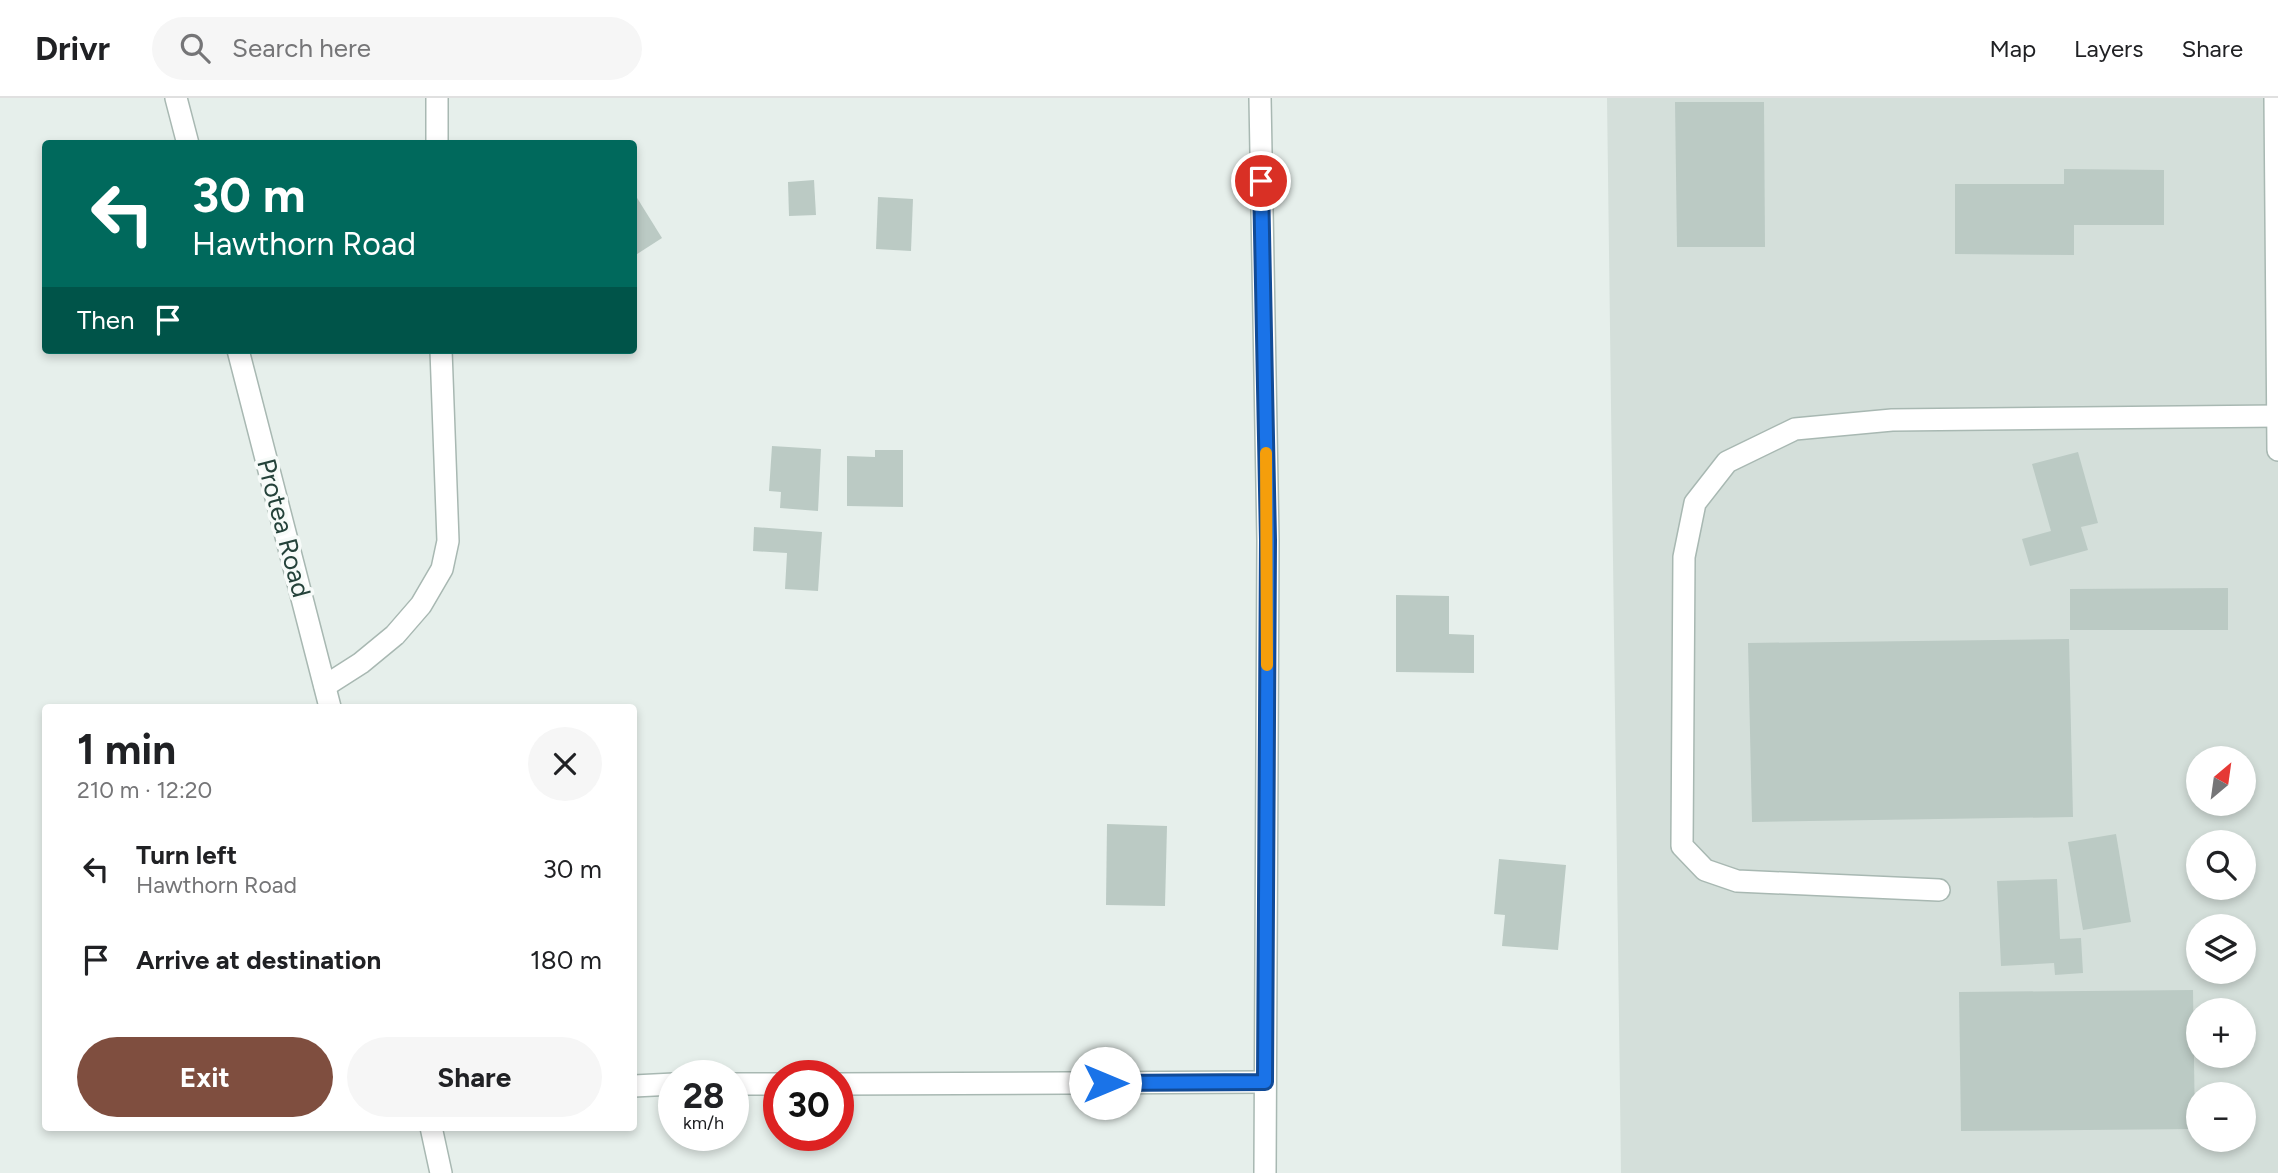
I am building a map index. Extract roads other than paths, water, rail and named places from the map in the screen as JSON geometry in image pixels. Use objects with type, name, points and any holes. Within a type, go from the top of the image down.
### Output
[{"type":"street","points":[[177,98],[187,140]]},
{"type":"street","points":[[437,98],[437,140]]},
{"type":"street","points":[[1260,98],[1268,540],[1265,1173]]},
{"type":"street","points":[[2275,98],[2278,450]]},
{"type":"street","name":"Protea Road","points":[[239,354],[329,704]]},
{"type":"street","points":[[325,686],[361,663],[395,635],[421,605],[442,569],[448,541],[441,354]]},
{"type":"street","points":[[1939,890],[1737,881],[1706,870],[1682,846],[1684,557],[1695,503],[1727,462],[1795,429],[1892,420],[2278,416]]},
{"type":"street","points":[[854,1084],[1265,1082]]},
{"type":"street","points":[[637,1086],[658,1085]]},
{"type":"street","points":[[432,1131],[441,1173]]}]
